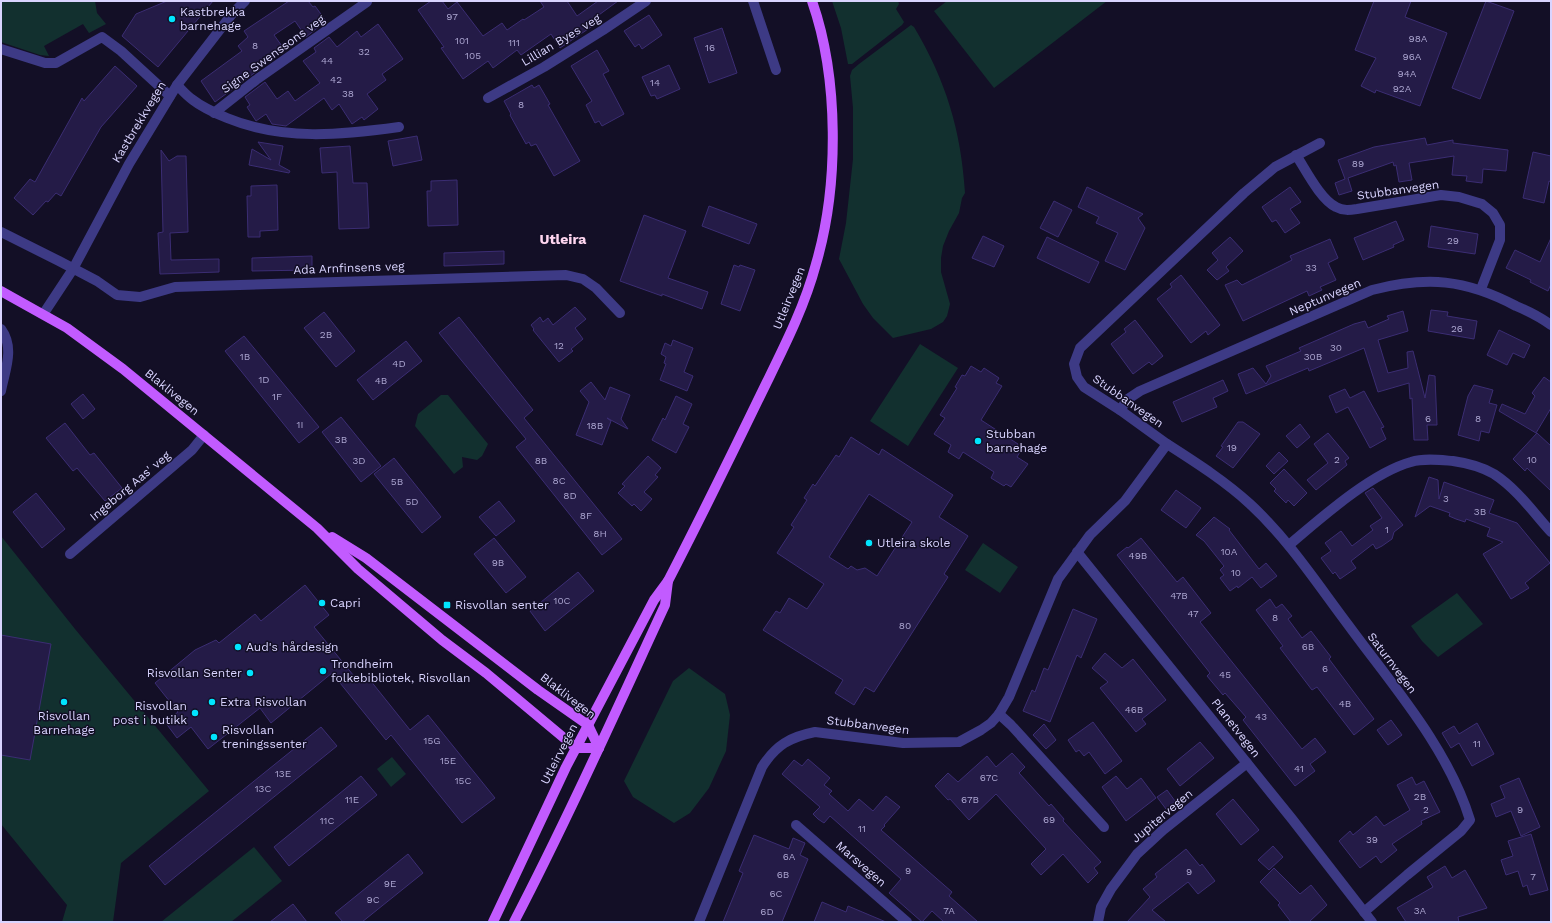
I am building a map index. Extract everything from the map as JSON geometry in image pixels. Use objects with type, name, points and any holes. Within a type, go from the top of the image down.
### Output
[{"type":"main road","name":"Utleirvegen","points":[[493,922],[576,748],[654,600],[668,581],[733,453],[807,293],[817,264],[830,193],[833,129],[827,65],[812,1]]},
{"type":"main road","name":"Blaklivegen","points":[[1,291],[44,314],[94,346],[317,528],[358,569],[442,640],[576,748]]},
{"type":"main road","name":"Blaklivegen","points":[[317,528],[366,558],[538,690],[588,725],[599,748]]},
{"type":"main road","name":"Utleirvegen","points":[[514,922],[541,870],[665,605],[668,581]]},
{"type":"main road","points":[[576,748],[599,748]]},
{"type":"street","name":"Kastbrekkvegen","points":[[44,314],[73,268],[129,164],[177,85],[232,14],[245,1]]},
{"type":"street","name":"Lillian Byes veg","points":[[488,98],[544,67],[646,1]]},
{"type":"street","points":[[753,1],[776,70]]},
{"type":"street","name":"Signe Swenssons veg","points":[[214,113],[256,80],[367,2]]},
{"type":"street","points":[[1,49],[45,63],[56,63],[102,37],[121,51],[170,96]]},
{"type":"street","points":[[177,85],[192,100],[214,113],[247,126],[288,134],[348,134],[399,127]]},
{"type":"street","name":"Stubbanvegen","points":[[699,922],[762,767],[770,755],[778,747],[801,735],[815,732],[836,733],[903,743],[959,742],[991,723],[999,714],[1009,697],[1058,579],[1090,534],[1125,501],[1167,444],[1120,410],[1084,387],[1080,382],[1074,364],[1080,348],[1244,193],[1275,167],[1320,143]]},
{"type":"street","name":"Stubbanvegen","points":[[1296,155],[1319,190],[1329,202],[1336,207],[1345,210],[1441,195],[1459,197],[1482,204],[1493,213],[1500,225],[1500,240],[1481,289]]},
{"type":"street","name":"Ada Arnfinsens veg","points":[[1,232],[98,281],[117,294],[140,297],[175,287],[566,276],[583,279],[596,288],[620,313]]},
{"type":"street","name":"Neptunvegen","points":[[1120,410],[1128,399],[1140,391],[1372,290],[1396,284],[1447,282],[1481,289],[1508,301],[1551,325]]},
{"type":"street","points":[[1,329],[8,343],[9,355],[1,391]]},
{"type":"street","name":"Ingeborg Aas' veg","points":[[70,554],[192,450],[204,435]]},
{"type":"street","name":"Saturnvegen","points":[[1167,444],[1233,490],[1252,506],[1289,545],[1411,710],[1446,763],[1465,804],[1470,820],[1461,831],[1364,912]]},
{"type":"street","points":[[1289,545],[1345,500],[1379,476],[1412,462],[1426,460],[1463,462],[1494,474],[1517,494],[1551,532]]},
{"type":"street","name":"Planetvegen","points":[[1077,552],[1292,819],[1372,922]]},
{"type":"street","points":[[999,714],[1011,725],[1104,827]]},
{"type":"street","name":"Jupitervegen","points":[[1098,922],[1101,907],[1111,889],[1137,854],[1163,830],[1247,763]]},
{"type":"street","name":"Marsvegen","points":[[796,826],[907,922]]},
{"type":"green space","points":[[1,1],[95,1],[97,13],[106,24],[89,33],[83,24],[44,46],[49,56],[40,55],[1,42]]},
{"type":"green space","points":[[832,1],[898,1],[899,4],[896,9],[904,22],[852,64],[848,64],[841,28]]},
{"type":"green space","points":[[947,1],[1107,1],[994,88],[934,11]]},
{"type":"green space","points":[[911,25],[914,27],[935,67],[950,107],[960,148],[965,193],[962,198],[959,213],[943,246],[941,258],[941,272],[950,304],[947,316],[943,322],[931,329],[893,338],[873,318],[863,304],[839,259],[846,223],[853,159],[853,108],[850,76],[852,70],[859,64]]},
{"type":"green space","points":[[920,344],[958,368],[908,446],[870,421]]},
{"type":"green space","points":[[441,395],[448,395],[488,444],[482,456],[477,460],[462,457],[463,467],[454,474],[415,426],[418,414]]},
{"type":"green space","name":"Risvollan Barnehage","points":[[1,536],[75,629],[209,791],[121,863],[113,922],[62,922],[67,905],[1,824]]},
{"type":"green space","points":[[983,543],[1018,567],[1000,593],[965,570]]},
{"type":"green space","points":[[1457,593],[1483,624],[1438,657],[1422,641],[1411,626]]},
{"type":"green space","points":[[689,668],[725,694],[730,715],[726,751],[709,788],[690,813],[674,823],[633,797],[624,781],[673,681]]},
{"type":"green space","points":[[392,757],[406,774],[391,787],[377,769]]},
{"type":"green space","points":[[254,847],[282,881],[231,922],[161,922]]},
{"type":"building","points":[[167,1],[213,1],[158,67],[122,36],[136,14]]},
{"type":"building","points":[[289,1],[308,1],[313,7],[315,6],[326,21],[306,37],[295,21],[274,35],[284,49],[258,67],[260,69],[215,102],[201,81],[242,51],[238,46],[248,37],[244,31]]},
{"type":"building","points":[[431,1],[442,1],[448,9],[457,2],[483,36],[502,23],[507,30],[523,19],[524,20],[544,7],[540,1],[567,1],[577,16],[598,1],[618,1],[592,20],[594,25],[560,48],[551,34],[521,55],[517,50],[493,68],[488,61],[463,79],[441,48],[444,47],[418,10]]},
{"type":"building","points":[[1374,1],[1411,1],[1405,17],[1447,33],[1420,106],[1376,90],[1375,93],[1361,86],[1376,58],[1355,50]]},
{"type":"building","points":[[1486,1],[1514,11],[1480,99],[1452,88]]},
{"type":"building","points":[[649,15],[662,35],[642,49],[639,44],[635,47],[624,31]]},
{"type":"building","points":[[378,24],[403,59],[382,74],[386,80],[367,94],[378,109],[364,120],[362,117],[352,124],[339,104],[332,110],[324,98],[286,126],[272,124],[266,114],[256,121],[247,107],[250,105],[245,97],[265,82],[277,99],[288,91],[295,101],[320,83],[303,61],[316,52],[314,48],[329,37],[337,47],[357,31],[361,37]]},
{"type":"building","points":[[722,28],[737,73],[709,83],[694,38]]},
{"type":"building","points":[[597,50],[609,71],[603,74],[624,114],[602,126],[599,121],[595,123],[586,105],[592,101],[571,66]]},
{"type":"building","points":[[669,65],[680,89],[657,99],[655,95],[651,96],[642,77]]},
{"type":"building","points":[[115,66],[137,86],[101,127],[61,196],[56,193],[33,215],[14,198],[30,179],[35,182],[82,98],[84,101]]},
{"type":"building","points":[[532,85],[534,88],[539,85],[550,104],[548,105],[580,161],[554,176],[536,144],[531,146],[529,142],[526,144],[504,101]]},
{"type":"building","points":[[417,136],[422,160],[393,166],[388,141]]},
{"type":"building","points":[[1425,138],[1427,145],[1453,140],[1453,143],[1508,150],[1506,171],[1483,169],[1482,183],[1466,181],[1467,176],[1452,175],[1454,156],[1409,163],[1412,180],[1399,182],[1396,165],[1394,166],[1393,162],[1348,178],[1352,191],[1339,195],[1335,183],[1345,179],[1338,160],[1374,147]]},
{"type":"building","points":[[258,142],[283,146],[279,165],[290,171],[289,173],[249,165],[252,149],[271,160]]},
{"type":"building","points":[[350,146],[353,183],[367,183],[369,228],[339,229],[337,172],[322,173],[320,148]]},
{"type":"building","points":[[161,150],[169,161],[177,156],[186,156],[188,232],[170,233],[171,260],[219,259],[219,272],[160,274],[158,233],[163,232]]},
{"type":"building","points":[[1533,152],[1551,156],[1551,182],[1549,181],[1544,203],[1523,198]]},
{"type":"building","points":[[457,180],[458,225],[428,226],[427,191],[431,191],[431,181]]},
{"type":"building","points":[[277,185],[278,230],[260,231],[260,237],[248,237],[247,196],[251,196],[251,186]]},
{"type":"building","points":[[1087,187],[1143,214],[1138,218],[1145,228],[1125,270],[1105,261],[1118,233],[1096,223],[1099,217],[1078,207]]},
{"type":"building","points":[[1290,187],[1301,202],[1290,209],[1300,223],[1285,233],[1276,220],[1272,222],[1262,207]]},
{"type":"building","points":[[1054,201],[1072,210],[1058,237],[1040,228]]},
{"type":"building","points":[[709,206],[757,224],[749,244],[702,226]]},
{"type":"building","points":[[644,215],[686,231],[668,278],[708,292],[702,309],[662,294],[662,296],[620,281]]},
{"type":"building","points":[[1396,221],[1404,240],[1393,245],[1394,247],[1363,260],[1354,238]]},
{"type":"building","points":[[1431,226],[1478,234],[1475,254],[1428,247]]},
{"type":"building","points":[[983,236],[1004,246],[994,267],[972,258]]},
{"type":"building","points":[[1047,237],[1099,262],[1089,283],[1037,258]]},
{"type":"building","points":[[1230,237],[1243,251],[1226,267],[1229,271],[1217,280],[1207,270],[1218,260],[1212,253]]},
{"type":"building","points":[[1551,238],[1551,284],[1548,291],[1530,282],[1531,280],[1506,268],[1515,250],[1540,262]]},
{"type":"building","points":[[1330,239],[1338,258],[1328,263],[1336,280],[1320,287],[1322,290],[1309,296],[1307,291],[1243,321],[1225,285],[1237,280],[1242,285],[1292,260],[1290,256]]},
{"type":"building","points":[[504,251],[504,264],[444,266],[444,253]]},
{"type":"building","points":[[312,256],[312,270],[252,271],[252,258]]},
{"type":"building","points":[[734,265],[739,267],[740,265],[755,270],[740,311],[721,304]]},
{"type":"building","points":[[1181,275],[1220,325],[1208,335],[1206,331],[1191,343],[1157,299],[1172,287],[1170,284]]},
{"type":"building","points":[[575,307],[586,319],[575,328],[583,339],[571,349],[573,351],[559,362],[533,330],[534,329],[531,325],[540,317],[543,322],[548,318],[553,325]]},
{"type":"building","points":[[1431,310],[1448,312],[1447,316],[1477,321],[1474,339],[1428,331]]},
{"type":"building","points":[[1403,311],[1408,331],[1378,340],[1388,373],[1408,368],[1407,352],[1413,351],[1425,398],[1429,375],[1435,376],[1437,425],[1427,425],[1428,440],[1414,440],[1412,398],[1410,399],[1409,383],[1378,392],[1364,348],[1309,371],[1308,368],[1246,394],[1238,374],[1253,368],[1266,384],[1271,376],[1266,366],[1301,351],[1299,348],[1354,324],[1365,321],[1368,328],[1389,319],[1387,316]]},
{"type":"building","points":[[324,312],[355,351],[336,367],[304,328]]},
{"type":"building","points":[[459,317],[533,410],[524,418],[622,539],[602,555],[516,447],[526,439],[439,333]]},
{"type":"building","points":[[1135,320],[1163,356],[1152,365],[1149,362],[1133,374],[1111,344],[1126,332],[1124,329]]},
{"type":"building","points":[[1499,330],[1530,345],[1524,358],[1513,353],[1507,365],[1487,355]]},
{"type":"building","points":[[244,336],[319,427],[299,443],[225,351]]},
{"type":"building","points":[[673,340],[693,348],[684,372],[693,376],[687,391],[660,380],[666,364],[664,363],[666,357],[661,354],[665,343],[671,346]]},
{"type":"building","points":[[406,341],[422,361],[373,400],[357,380]]},
{"type":"building","points":[[971,366],[981,372],[984,368],[999,378],[996,383],[1002,386],[981,420],[1018,444],[1015,449],[1020,452],[1017,457],[1028,464],[1011,487],[1006,484],[1004,486],[991,478],[994,472],[963,452],[959,459],[948,452],[951,445],[934,434],[945,418],[940,415],[957,388],[955,387],[962,375],[965,376]]},
{"type":"building","points":[[1544,377],[1551,382],[1551,408],[1536,433],[1499,411],[1502,404],[1525,414],[1535,396],[1532,393]]},
{"type":"building","points":[[1223,380],[1228,391],[1213,398],[1217,407],[1182,422],[1173,402]]},
{"type":"building","points":[[591,382],[605,400],[610,387],[630,395],[621,419],[628,429],[607,418],[611,421],[602,445],[576,435],[589,402],[580,391]]},
{"type":"building","points":[[1474,385],[1493,390],[1489,403],[1497,405],[1489,433],[1481,431],[1479,441],[1458,435],[1468,396]]},
{"type":"building","points":[[1345,389],[1350,398],[1364,391],[1384,427],[1381,428],[1386,439],[1370,448],[1348,407],[1336,413],[1329,396]]},
{"type":"building","points":[[83,394],[95,409],[83,419],[71,404]]},
{"type":"building","points":[[676,396],[692,404],[683,424],[689,427],[676,453],[652,440],[663,418],[665,420]]},
{"type":"building","points":[[341,417],[381,466],[361,482],[322,432]]},
{"type":"building","points":[[1238,422],[1243,422],[1260,434],[1233,468],[1216,456],[1223,447],[1221,446]]},
{"type":"building","points":[[65,423],[90,455],[94,453],[122,488],[105,501],[77,468],[73,471],[46,438]]},
{"type":"building","points":[[1300,424],[1310,437],[1297,448],[1286,436]]},
{"type":"building","points":[[1328,433],[1349,458],[1345,461],[1347,465],[1316,490],[1307,480],[1328,463],[1314,444]]},
{"type":"building","points":[[1537,433],[1551,446],[1551,491],[1527,468],[1525,471],[1513,459]]},
{"type":"building","name":"Utleira skole","points":[[851,437],[879,455],[882,449],[953,495],[939,517],[968,536],[944,574],[948,577],[874,692],[865,687],[854,705],[835,693],[843,680],[763,630],[776,611],[780,613],[789,598],[807,609],[824,584],[777,553],[794,527],[791,525],[807,500],[804,498],[813,484],[815,486],[836,455],[839,457]],"holes":[[[869,494],[912,522],[877,576],[865,568],[857,570],[851,566],[848,569],[829,557]]]},
{"type":"building","points":[[1279,452],[1288,461],[1274,474],[1266,466]]},
{"type":"building","points":[[648,456],[661,468],[655,475],[658,477],[644,492],[652,499],[641,511],[634,504],[632,506],[618,493],[625,486],[622,484]]},
{"type":"building","points":[[394,458],[441,517],[422,533],[374,474]]},
{"type":"building","points":[[1284,469],[1307,493],[1294,506],[1288,500],[1286,503],[1274,491],[1276,489],[1270,483]]},
{"type":"building","points":[[1429,477],[1438,480],[1439,499],[1444,482],[1494,500],[1489,513],[1517,523],[1550,563],[1525,583],[1529,588],[1511,599],[1483,554],[1503,542],[1487,536],[1490,528],[1466,519],[1465,522],[1456,519],[1449,516],[1450,513],[1430,506],[1415,517]]},
{"type":"building","points":[[1373,488],[1403,525],[1394,532],[1392,539],[1382,546],[1376,549],[1373,544],[1351,561],[1356,568],[1340,579],[1335,572],[1333,574],[1321,558],[1331,551],[1325,543],[1341,531],[1352,546],[1373,530],[1370,526],[1382,518],[1365,493]]},
{"type":"building","points":[[1176,490],[1201,508],[1186,528],[1161,510]]},
{"type":"building","points":[[36,493],[65,529],[42,548],[13,512]]},
{"type":"building","points":[[499,501],[515,521],[496,536],[479,517]]},
{"type":"building","points":[[1214,517],[1230,529],[1229,530],[1259,569],[1266,563],[1277,576],[1261,588],[1252,577],[1238,588],[1237,586],[1230,591],[1220,578],[1224,575],[1220,570],[1224,566],[1204,541],[1196,535]]},
{"type":"building","points":[[494,538],[526,577],[506,593],[474,554]]},
{"type":"building","points":[[1141,538],[1177,582],[1183,577],[1211,613],[1200,622],[1302,749],[1315,738],[1326,752],[1310,764],[1315,771],[1295,786],[1243,720],[1246,717],[1225,693],[1223,695],[1207,676],[1210,673],[1117,555]]},
{"type":"building","points":[[578,572],[594,591],[545,631],[530,611]]},
{"type":"building","name":"Risvollan Senter","points":[[305,585],[329,615],[314,627],[358,681],[366,675],[410,730],[428,715],[495,798],[462,823],[391,735],[386,740],[332,673],[271,723],[260,708],[208,749],[191,727],[177,738],[165,722],[178,712],[155,683],[195,650],[216,640],[219,643],[255,614],[261,621]]},
{"type":"building","points":[[1270,599],[1276,608],[1282,604],[1292,616],[1288,619],[1302,638],[1311,631],[1331,657],[1329,659],[1374,719],[1354,735],[1317,687],[1312,690],[1280,648],[1283,646],[1256,610]]},
{"type":"building","points":[[1073,609],[1097,619],[1081,658],[1077,655],[1050,722],[1023,711],[1032,690],[1035,692],[1044,668],[1048,670]]},
{"type":"building","points":[[1,635],[51,644],[30,760],[1,755]]},
{"type":"building","points":[[1105,653],[1122,668],[1133,659],[1166,700],[1142,719],[1146,724],[1136,732],[1100,688],[1108,682],[1092,668]]},
{"type":"building","points":[[1391,720],[1402,735],[1388,745],[1377,730]]},
{"type":"building","points":[[1093,722],[1122,761],[1105,774],[1089,752],[1084,756],[1079,750],[1076,752],[1068,740]]},
{"type":"building","points":[[1477,723],[1494,754],[1472,766],[1459,743],[1451,748],[1442,733],[1454,726],[1459,734]]},
{"type":"building","points":[[1044,724],[1056,740],[1046,749],[1033,735]]},
{"type":"building","points":[[321,727],[337,746],[165,885],[149,866]]},
{"type":"building","points":[[1200,742],[1214,758],[1180,786],[1167,769]]},
{"type":"building","points":[[1012,753],[1025,767],[1019,773],[1049,806],[1051,804],[1064,819],[1063,821],[1101,862],[1094,868],[1098,873],[1088,883],[1063,854],[1041,875],[1031,864],[1046,849],[996,794],[969,820],[950,799],[948,800],[935,786],[948,773],[958,782],[987,756],[996,767]]},
{"type":"building","points":[[808,759],[830,778],[824,785],[832,791],[829,794],[848,811],[859,799],[873,811],[886,796],[900,807],[881,830],[952,892],[949,896],[978,922],[944,922],[932,911],[922,922],[889,893],[901,879],[830,816],[824,823],[818,819],[813,814],[820,807],[782,774],[794,760],[802,766]]},
{"type":"building","points":[[361,776],[377,795],[289,866],[274,847]]},
{"type":"building","points":[[1116,776],[1127,789],[1141,778],[1156,798],[1126,821],[1102,787]]},
{"type":"building","points":[[1412,777],[1416,785],[1424,781],[1440,812],[1421,821],[1422,824],[1392,844],[1397,850],[1381,863],[1376,856],[1360,868],[1339,841],[1350,831],[1353,835],[1376,816],[1384,826],[1410,810],[1397,785]]},
{"type":"building","points":[[1519,778],[1540,827],[1521,836],[1511,811],[1496,817],[1491,804],[1505,798],[1500,786]]},
{"type":"building","points":[[1167,790],[1175,801],[1166,809],[1157,797]]},
{"type":"building","points":[[1233,799],[1259,830],[1241,845],[1216,814]]},
{"type":"building","points":[[1531,834],[1548,890],[1530,895],[1527,885],[1523,887],[1518,871],[1506,875],[1501,860],[1513,856],[1508,841]]},
{"type":"building","points":[[754,835],[789,849],[793,838],[805,843],[800,855],[808,859],[782,922],[723,922],[743,873],[739,871]]},
{"type":"building","points":[[1273,846],[1283,857],[1269,870],[1258,860]]},
{"type":"building","points":[[1186,849],[1200,866],[1202,864],[1215,881],[1198,894],[1188,882],[1152,910],[1166,922],[1127,922],[1150,897],[1143,889],[1157,877],[1155,874]]},
{"type":"building","points":[[408,854],[423,873],[362,922],[343,922],[335,913]]},
{"type":"building","points":[[1445,866],[1452,878],[1465,870],[1487,908],[1458,917],[1459,922],[1406,922],[1397,908],[1433,887],[1427,877]]},
{"type":"building","points":[[1274,868],[1300,894],[1311,885],[1327,905],[1309,922],[1291,922],[1278,905],[1280,903],[1260,882]]},
{"type":"building","points":[[822,902],[846,912],[848,906],[886,922],[814,922]]},
{"type":"building","points":[[293,904],[307,922],[270,922]]},
{"type":"place","name":"Kastbrekka barnehage","points":[[172,19]]},
{"type":"place","name":"Stubban barnehage","points":[[978,441]]},
{"type":"place","name":"Utleira skole","points":[[869,543]]},
{"type":"place","name":"Capri","points":[[322,603]]},
{"type":"place","name":"Risvollan senter","points":[[447,605]]},
{"type":"place","name":"Aud's hårdesign","points":[[238,647]]},
{"type":"place","name":"Trondheim folkebibliotek, Risvollan","points":[[323,671]]},
{"type":"place","name":"Risvollan Senter","points":[[250,673]]},
{"type":"place","name":"Risvollan Barnehage","points":[[64,702]]},
{"type":"place","name":"Extra Risvollan","points":[[212,702]]},
{"type":"place","name":"Risvollan post i butikk","points":[[195,713]]},
{"type":"place","name":"Risvollan treningssenter","points":[[214,737]]},
{"type":"district","name":"Utleira","points":[[563,239]]}]
